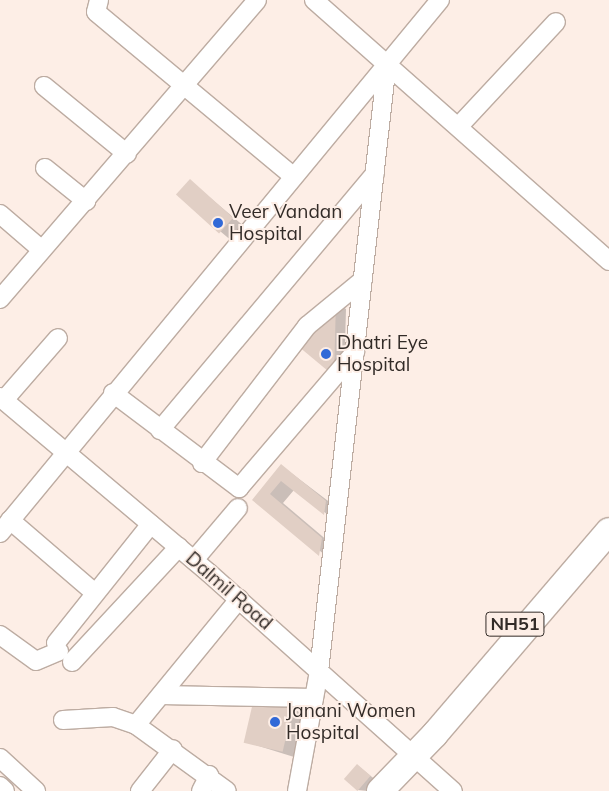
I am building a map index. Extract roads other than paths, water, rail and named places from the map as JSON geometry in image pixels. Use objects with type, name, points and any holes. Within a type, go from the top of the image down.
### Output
[{"type":"highway","name":"NH51","points":[[380,791],[586,551],[609,515]]},
{"type":"highway","name":"NH51","points":[[586,551],[609,532]]},
{"type":"street","points":[[99,0],[96,12],[293,176]]},
{"type":"street","points":[[0,299],[186,86],[257,0]]},
{"type":"street","points":[[314,0],[387,62],[609,261]]},
{"type":"street","points":[[96,593],[5,526],[65,451],[440,0]]},
{"type":"street","points":[[459,126],[556,22]]},
{"type":"street","points":[[297,791],[320,671],[387,62]]},
{"type":"street","points":[[44,86],[127,154]]},
{"type":"street","points":[[44,168],[86,201]]},
{"type":"street","points":[[160,430],[375,173]]},
{"type":"street","points":[[0,214],[42,250]]},
{"type":"street","points":[[202,463],[308,326],[363,280]]},
{"type":"street","points":[[2,399],[58,338]]},
{"type":"street","points":[[114,393],[233,487],[243,486],[356,352]]},
{"type":"street","name":"Dalmil Road","points":[[2,399],[239,599],[320,671],[410,757],[453,791]]},
{"type":"street","points":[[194,560],[238,508]]},
{"type":"street","points":[[62,652],[96,593],[151,524]]},
{"type":"street","points":[[0,635],[36,661],[62,652],[178,547]]},
{"type":"street","points":[[136,725],[239,599]]},
{"type":"street","points":[[161,695],[314,698]]},
{"type":"street","points":[[63,720],[113,717],[136,725],[209,775],[227,791]]},
{"type":"street","points":[[140,791],[172,749]]},
{"type":"street","points":[[0,758],[36,791]]},
{"type":"street","points":[[201,791],[209,775]]},
{"type":"street","points":[[0,786],[5,791]]},
{"type":"place","name":"Veer Vandan Hospital","points":[[218,223]]},
{"type":"place","name":"Dhatri Eye Hospital","points":[[326,354]]},
{"type":"place","name":"Janani Women Hospital","points":[[275,722]]}]
